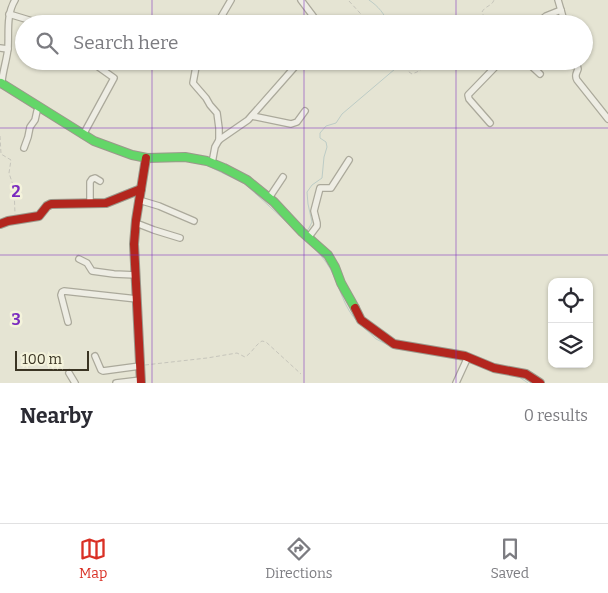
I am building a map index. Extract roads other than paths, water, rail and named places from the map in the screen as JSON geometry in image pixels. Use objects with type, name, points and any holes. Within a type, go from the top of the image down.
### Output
[{"type":"street","points":[[14,0],[9,14],[8,49],[0,84],[91,140],[146,161],[154,158],[184,157],[212,163],[230,170],[247,180],[269,198],[330,258],[361,320],[396,345],[440,351],[494,368],[526,374],[540,383]]},
{"type":"street","points":[[222,15],[231,0]]},
{"type":"street","points":[[301,0],[312,15]]},
{"type":"street","points":[[558,0],[562,15]]},
{"type":"street","points":[[548,15],[561,10]]},
{"type":"street","points":[[9,14],[15,16]]},
{"type":"street","points":[[0,48],[8,49]]},
{"type":"street","points":[[83,135],[114,78],[103,70]]},
{"type":"street","points":[[195,70],[193,83],[217,113],[219,140]]},
{"type":"street","points":[[212,163],[215,147],[219,140],[252,116],[292,70]]},
{"type":"street","points":[[490,123],[468,96],[493,70]]},
{"type":"street","points":[[536,70],[540,74]]},
{"type":"street","points":[[577,70],[577,80],[608,119]]},
{"type":"street","points":[[24,148],[30,127],[35,120],[39,107]]},
{"type":"street","points":[[252,116],[291,124],[297,122],[305,111]]},
{"type":"street","points":[[308,238],[317,223],[314,211],[320,188],[331,188],[349,160]]},
{"type":"street","points":[[116,383],[141,381],[134,252],[139,200],[146,161]]},
{"type":"street","points":[[269,198],[283,177]]},
{"type":"street","points":[[90,202],[90,182],[95,178],[100,181]]},
{"type":"street","points":[[0,224],[39,216],[50,204],[108,202],[141,189]]},
{"type":"street","points":[[139,200],[159,206],[194,221]]},
{"type":"street","points":[[136,223],[180,238]]},
{"type":"street","points":[[79,259],[87,263],[92,271],[136,275]]},
{"type":"street","points":[[68,322],[61,295],[64,291],[137,299]]},
{"type":"street","points":[[95,356],[99,368],[103,371],[140,366]]},
{"type":"street","points":[[456,383],[467,360]]},
{"type":"street","points":[[69,373],[76,383]]},
{"type":"waterway","points":[[369,0],[384,15]]},
{"type":"waterway","points":[[306,232],[312,222],[307,192],[312,185],[322,178],[327,147],[326,142],[320,138],[320,133],[326,126],[336,123],[342,114],[394,70]]},
{"type":"waterway","points":[[204,164],[245,184],[293,228]]},
{"type":"waterway","points":[[307,241],[321,255],[329,267],[345,304],[357,321]]},
{"type":"waterway","points":[[360,324],[376,339],[396,349],[418,351]]},
{"type":"waterway","points":[[496,372],[519,377],[528,383]]}]
